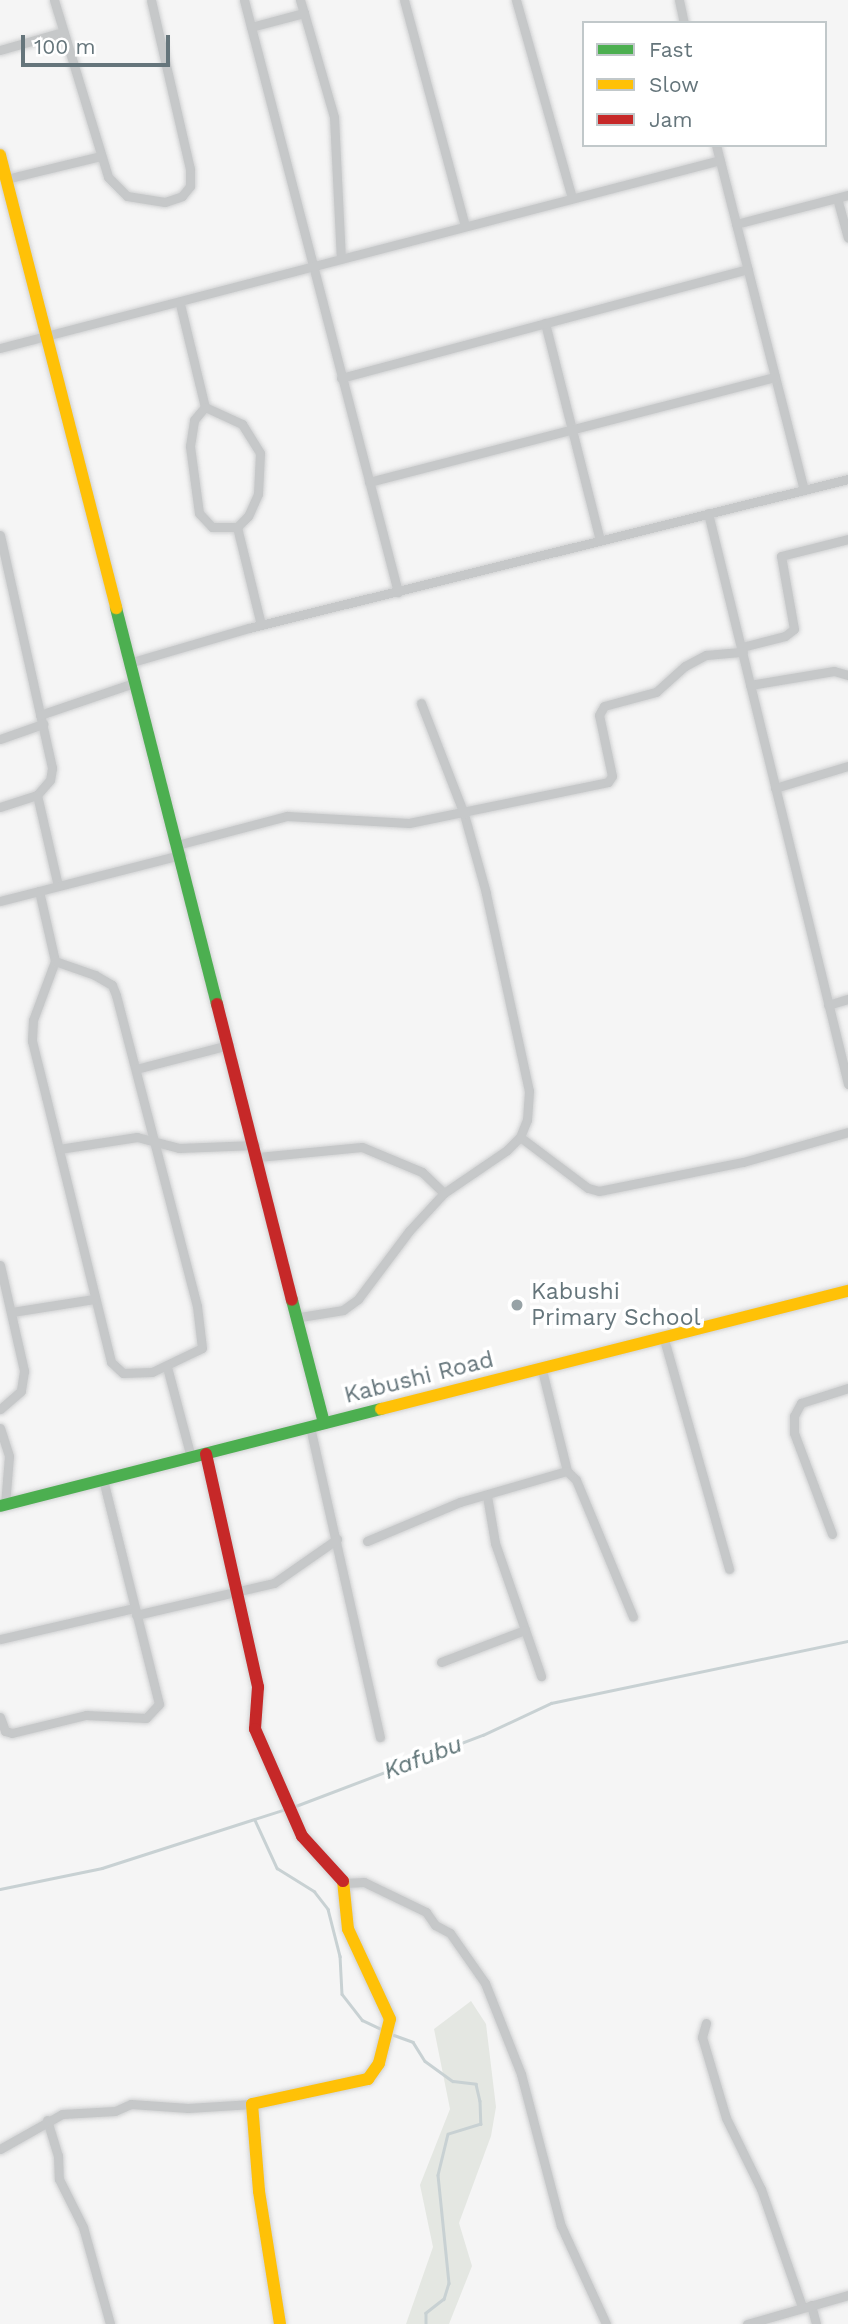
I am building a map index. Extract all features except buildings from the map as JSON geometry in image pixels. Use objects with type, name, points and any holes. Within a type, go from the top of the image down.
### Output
[{"type":"street","points":[[54,0],[100,156],[119,189],[141,201],[165,202],[182,196],[190,186],[151,0]]},
{"type":"street","points":[[244,0],[311,266],[398,592]]},
{"type":"street","points":[[300,0],[334,117],[341,258]]},
{"type":"street","points":[[404,0],[465,226]]},
{"type":"street","points":[[516,0],[572,198]]},
{"type":"street","points":[[679,0],[684,21]]},
{"type":"street","points":[[251,27],[304,13]]},
{"type":"street","points":[[0,50],[63,32]]},
{"type":"street","points":[[717,147],[804,490]]},
{"type":"street","points":[[0,155],[5,187],[47,336],[134,683],[300,1317],[324,1423]]},
{"type":"street","points":[[5,187],[100,156]]},
{"type":"street","points":[[0,348],[180,304],[341,258],[720,160]]},
{"type":"street","points":[[736,224],[848,195]]},
{"type":"street","points":[[837,198],[848,238]]},
{"type":"street","points":[[341,378],[748,269]]},
{"type":"street","points":[[180,304],[205,407]]},
{"type":"street","points":[[545,323],[569,428],[600,540]]},
{"type":"street","points":[[369,482],[569,428],[775,377]]},
{"type":"street","points":[[205,407],[242,424],[260,453],[258,494],[248,516],[237,527],[212,527],[199,513],[190,446],[194,420],[205,407]]},
{"type":"street","points":[[129,663],[261,625],[848,479]]},
{"type":"street","points":[[708,513],[828,1005],[845,1056],[848,1084]]},
{"type":"street","points":[[237,527],[261,625]]},
{"type":"street","points":[[0,535],[52,768],[50,780],[37,795],[0,807]]},
{"type":"street","points":[[0,901],[287,816],[386,823],[464,814],[611,780],[600,710],[664,688],[685,666],[706,656],[785,636],[794,629],[781,556],[848,539]]},
{"type":"street","points":[[750,685],[834,671],[848,675]]},
{"type":"street","points":[[0,739],[41,719],[134,683]]},
{"type":"street","points":[[300,1317],[343,1310],[358,1299],[409,1231],[444,1193],[520,1137],[527,1120],[529,1091],[503,962],[464,814],[421,704]]},
{"type":"street","points":[[775,788],[848,766]]},
{"type":"street","points":[[37,795],[58,886]]},
{"type":"street","points":[[39,891],[55,961],[38,1000],[32,1041],[111,1362],[123,1373],[137,1375],[167,1367],[192,1356],[202,1348],[203,1336],[156,1141],[112,985],[55,961]]},
{"type":"street","points":[[828,1005],[848,999]]},
{"type":"street","points":[[136,1069],[229,1045]]},
{"type":"street","points":[[520,1137],[588,1188],[599,1191],[743,1162],[848,1132]]},
{"type":"street","points":[[58,1149],[128,1138],[187,1148],[256,1151],[362,1147],[422,1172],[444,1193]]},
{"type":"street","points":[[0,1265],[24,1371],[21,1391],[0,1409]]},
{"type":"street","name":"Kabushi Road","points":[[3,1505],[848,1291]]},
{"type":"street","points":[[12,1311],[94,1299]]},
{"type":"street","points":[[664,1339],[729,1569]]},
{"type":"street","points":[[167,1367],[191,1457]]},
{"type":"street","points":[[542,1370],[567,1471],[580,1489],[633,1617]]},
{"type":"street","points":[[832,1534],[794,1433],[793,1416],[801,1403],[848,1388]]},
{"type":"street","points":[[310,1427],[380,1737]]},
{"type":"street","points":[[0,1429],[9,1456],[3,1505]]},
{"type":"street","points":[[0,2149],[18,2142],[47,2120],[62,2114],[115,2111],[131,2104],[188,2108],[252,2104],[349,2087],[368,2079],[379,2063],[390,2019],[348,1929],[345,1883],[300,1832],[267,1765],[255,1729],[258,1688],[206,1454]]},
{"type":"street","points":[[367,1541],[486,1496],[567,1471]]},
{"type":"street","points":[[0,1717],[5,1731],[12,1733],[86,1714],[146,1718],[159,1704],[103,1479]]},
{"type":"street","points":[[486,1496],[495,1543],[541,1676]]},
{"type":"street","points":[[0,1639],[135,1611],[238,1594],[274,1583],[337,1539]]},
{"type":"street","points":[[441,1662],[525,1630]]},
{"type":"street","points":[[345,1883],[364,1882],[426,1912],[435,1925],[450,1933],[485,1983],[521,2074],[551,2200],[606,2324]]},
{"type":"street","points":[[706,2023],[702,2037],[726,2118],[756,2177],[806,2306],[816,2324]]},
{"type":"street","points":[[252,2104],[259,2192],[280,2324]]},
{"type":"street","points":[[47,2120],[58,2155],[59,2179],[83,2227],[110,2324]]},
{"type":"street","points":[[747,2324],[848,2295]]},
{"type":"shaded area","points":[[471,2001],[486,2024],[496,2107],[491,2136],[459,2223],[472,2266],[449,2324],[406,2324],[433,2247],[420,2185],[450,2109],[434,2029]]},
{"type":"waterway","name":"Kafubu","points":[[293,1807],[483,1735],[551,1703],[848,1641]]},
{"type":"waterway","name":"Kafubu","points":[[0,1889],[102,1868],[286,1809]]},
{"type":"waterway","points":[[255,1820],[277,1868],[314,1891],[328,1909],[340,1956],[342,1994],[362,2020],[381,2029]]},
{"type":"waterway","points":[[394,2035],[413,2042],[425,2061],[453,2081],[476,2084],[480,2101],[481,2124],[448,2134],[438,2175],[449,2283],[444,2299],[426,2313],[426,2324]]},
{"type":"traffic: fast","points":[[116,608],[217,1004]]},
{"type":"traffic: fast","points":[[292,1300],[324,1423]]},
{"type":"traffic: fast","points":[[0,1506],[381,1409]]},
{"type":"traffic: slow","points":[[0,155],[116,608]]},
{"type":"traffic: slow","points":[[381,1409],[848,1291]]},
{"type":"traffic: slow","points":[[280,2324],[259,2191],[252,2104],[368,2079],[379,2063],[390,2019],[348,1929],[343,1881]]},
{"type":"traffic: jam","points":[[217,1004],[292,1300]]},
{"type":"traffic: jam","points":[[206,1454],[258,1687],[255,1729],[302,1836],[343,1881]]},
{"type":"place","name":"Kabushi Primary School","points":[[517,1305]]}]
